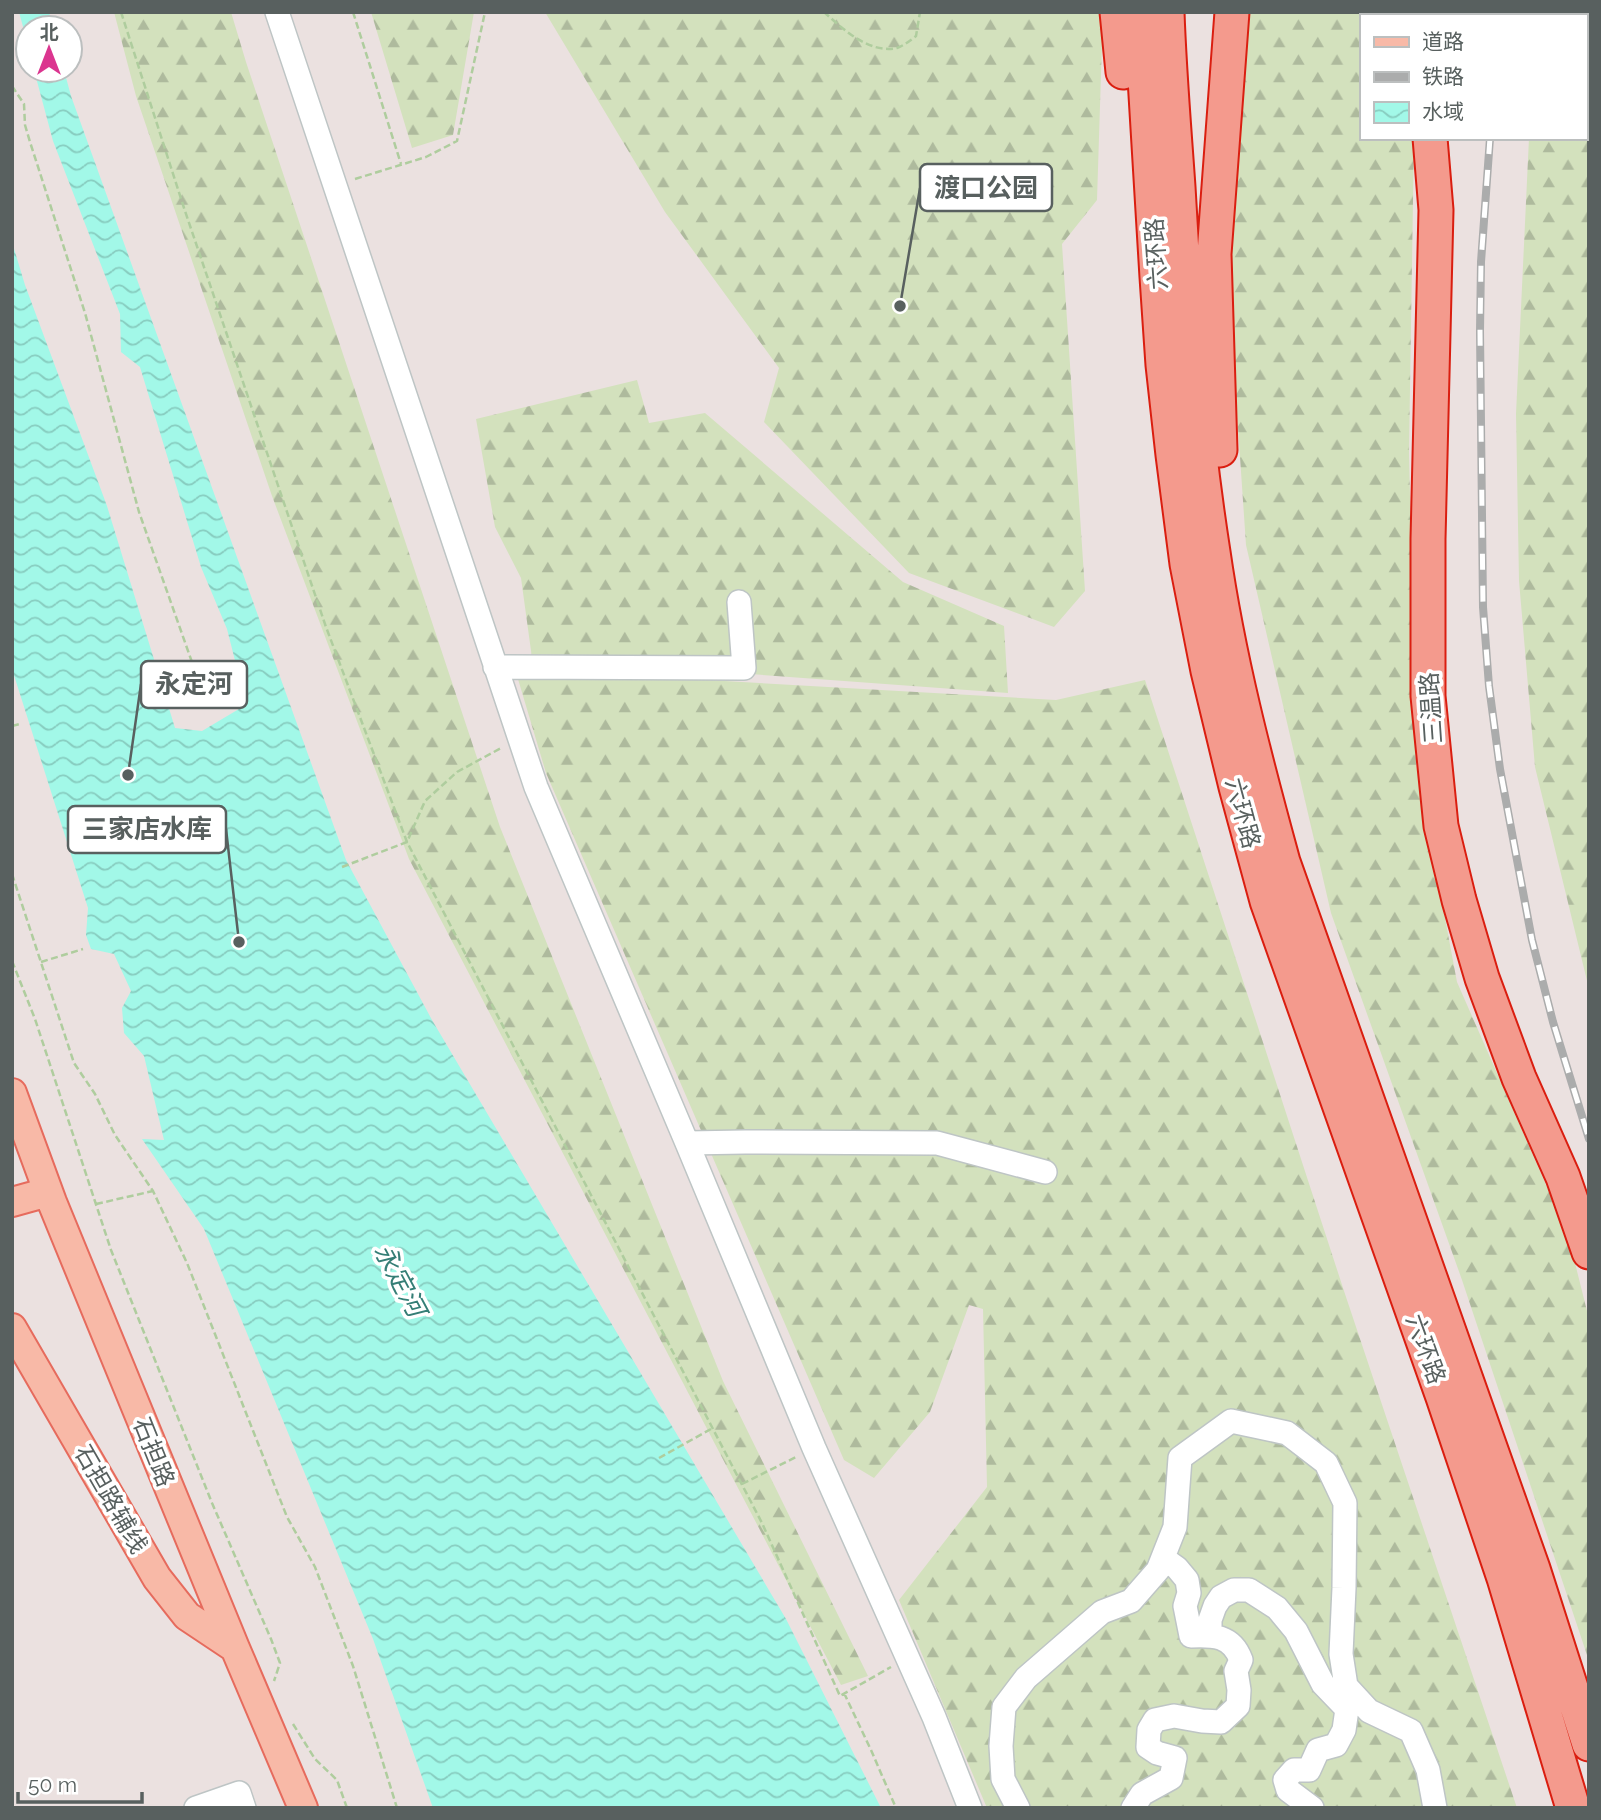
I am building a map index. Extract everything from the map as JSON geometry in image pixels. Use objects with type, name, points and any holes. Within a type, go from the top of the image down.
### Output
[{"type":"highway","points":[[1117,12],[1128,124],[1163,365]]},
{"type":"highway","name":"六环路","points":[[1141,12],[1163,365],[1185,550],[1202,644],[1236,787],[1267,901],[1443,1397],[1519,1573]]},
{"type":"highway","name":"六环路","points":[[1167,12],[1190,368],[1213,553],[1230,648],[1256,763],[1283,862],[1519,1573]]},
{"type":"highway","points":[[1230,648],[1218,416],[1214,254],[1232,12]]},
{"type":"highway","name":"三温路","points":[[1430,140],[1436,210],[1427,539],[1427,696],[1441,826],[1482,978],[1519,1078],[1563,1177],[1589,1252]]},
{"type":"highway","points":[[1519,1573],[1589,1744]]},
{"type":"highway","points":[[1519,1573],[1573,1808]]},
{"type":"main road","name":"石担路","points":[[12,1093],[48,1192],[303,1808]]},
{"type":"main road","points":[[12,1202],[48,1192]]},
{"type":"main road","name":"石担路辅线","points":[[12,1328],[157,1578],[187,1616],[235,1648]]},
{"type":"street","points":[[277,12],[536,787],[814,1448],[934,1717],[970,1808]]},
{"type":"street","points":[[495,667],[744,668],[739,602]]},
{"type":"street","points":[[687,1143],[937,1143],[1045,1172]]},
{"type":"street","points":[[1018,1808],[1003,1779],[1003,1707],[1026,1678],[1102,1612],[1131,1601],[1158,1570],[1175,1527],[1180,1458],[1231,1421],[1287,1433],[1326,1462],[1345,1503],[1340,1654],[1346,1686],[1369,1710],[1411,1731],[1428,1770],[1435,1808]]},
{"type":"street","points":[[1133,1808],[1142,1794],[1171,1778],[1175,1758],[1157,1753],[1148,1747],[1149,1730],[1155,1720],[1174,1716],[1221,1722],[1238,1706],[1236,1671],[1241,1660],[1238,1651],[1226,1639],[1210,1635],[1191,1636],[1185,1606],[1189,1593],[1187,1580],[1163,1558]]},
{"type":"street","points":[[1210,1635],[1210,1620],[1221,1597],[1234,1590],[1249,1590],[1277,1608],[1296,1631],[1322,1684],[1347,1709],[1344,1730],[1336,1745],[1318,1750],[1309,1770],[1294,1770],[1285,1780],[1288,1790],[1312,1808]]},
{"type":"street","points":[[196,1808],[239,1793],[244,1808]]},
{"type":"path","points":[[121,12],[321,614],[407,842],[762,1523],[840,1696],[908,1658]]},
{"type":"path","points":[[353,12],[401,164]]},
{"type":"path","points":[[335,185],[426,157],[457,141],[485,12]]},
{"type":"path","points":[[824,12],[851,35],[879,48],[898,48],[916,36],[920,12]]},
{"type":"path","points":[[12,86],[24,104],[25,125],[89,324],[139,512],[199,682]]},
{"type":"path","points":[[12,726],[20,724]]},
{"type":"path","points":[[342,867],[407,842],[425,802],[457,772],[503,747],[520,741]]},
{"type":"path","points":[[12,874],[74,1063],[95,1094],[115,1135],[153,1191],[187,1263],[288,1517],[315,1567],[353,1666],[397,1808]]},
{"type":"path","points":[[41,962],[83,949]]},
{"type":"path","points":[[12,961],[35,1019],[111,1250],[280,1663],[272,1686],[254,1693]]},
{"type":"path","points":[[96,1204],[153,1191]]},
{"type":"path","points":[[659,1458],[712,1429]]},
{"type":"path","points":[[742,1485],[814,1448]]},
{"type":"path","points":[[844,1693],[895,1808]]},
{"type":"path","points":[[289,1719],[314,1759],[337,1780],[347,1808]]},
{"type":"green space","points":[[114,12],[231,12],[500,827],[723,1381],[868,1676],[841,1685],[409,859],[272,496],[136,96]]},
{"type":"green space","points":[[371,12],[474,12],[453,135],[412,148]]},
{"type":"green space","points":[[545,12],[1103,12],[1097,200],[1062,244],[1085,591],[1054,627],[909,573],[764,422],[779,368],[665,212]]},
{"type":"green space","points":[[1213,12],[1404,12],[1360,14],[1360,140],[1414,140],[1409,452],[1416,764],[1457,982],[1568,1235],[1589,1319],[1589,1661],[1462,1280],[1331,913],[1246,545]]},
{"type":"green space","points":[[1589,12],[1589,989],[1535,767],[1519,581],[1516,414],[1529,140],[1587,140],[1587,14],[1535,14]]},
{"type":"green space","points":[[637,380],[649,423],[705,413],[903,582],[1004,626],[1008,693],[532,658],[521,578],[495,527],[476,419]]},
{"type":"green space","points":[[515,669],[1056,700],[1145,680],[1344,1291],[1517,1808],[987,1808],[899,1600],[987,1487],[983,1309],[969,1305],[930,1412],[874,1478],[844,1460],[546,773]]},
{"type":"water","points":[[19,12],[50,14],[20,14]]},
{"type":"water","points":[[38,84],[68,84],[346,860],[432,1020],[786,1619],[881,1808],[433,1808],[373,1639],[204,1229],[142,1139],[164,1140],[144,1056],[124,1033],[122,1008],[131,991],[114,954],[91,949],[86,935],[88,908],[12,669],[12,242],[25,285],[107,506],[175,728],[202,731],[244,706],[227,629],[201,567],[140,367],[121,352],[120,314],[53,141]]},
{"type":"railway","points":[[1490,140],[1481,262],[1480,331],[1483,607],[1489,686],[1500,769],[1532,940],[1553,1022],[1589,1139]]},
{"type":"place","name":"渡口公园","points":[[900,306]]},
{"type":"place","name":"永定河","points":[[128,775]]},
{"type":"place","name":"三家店水库","points":[[239,942]]}]
